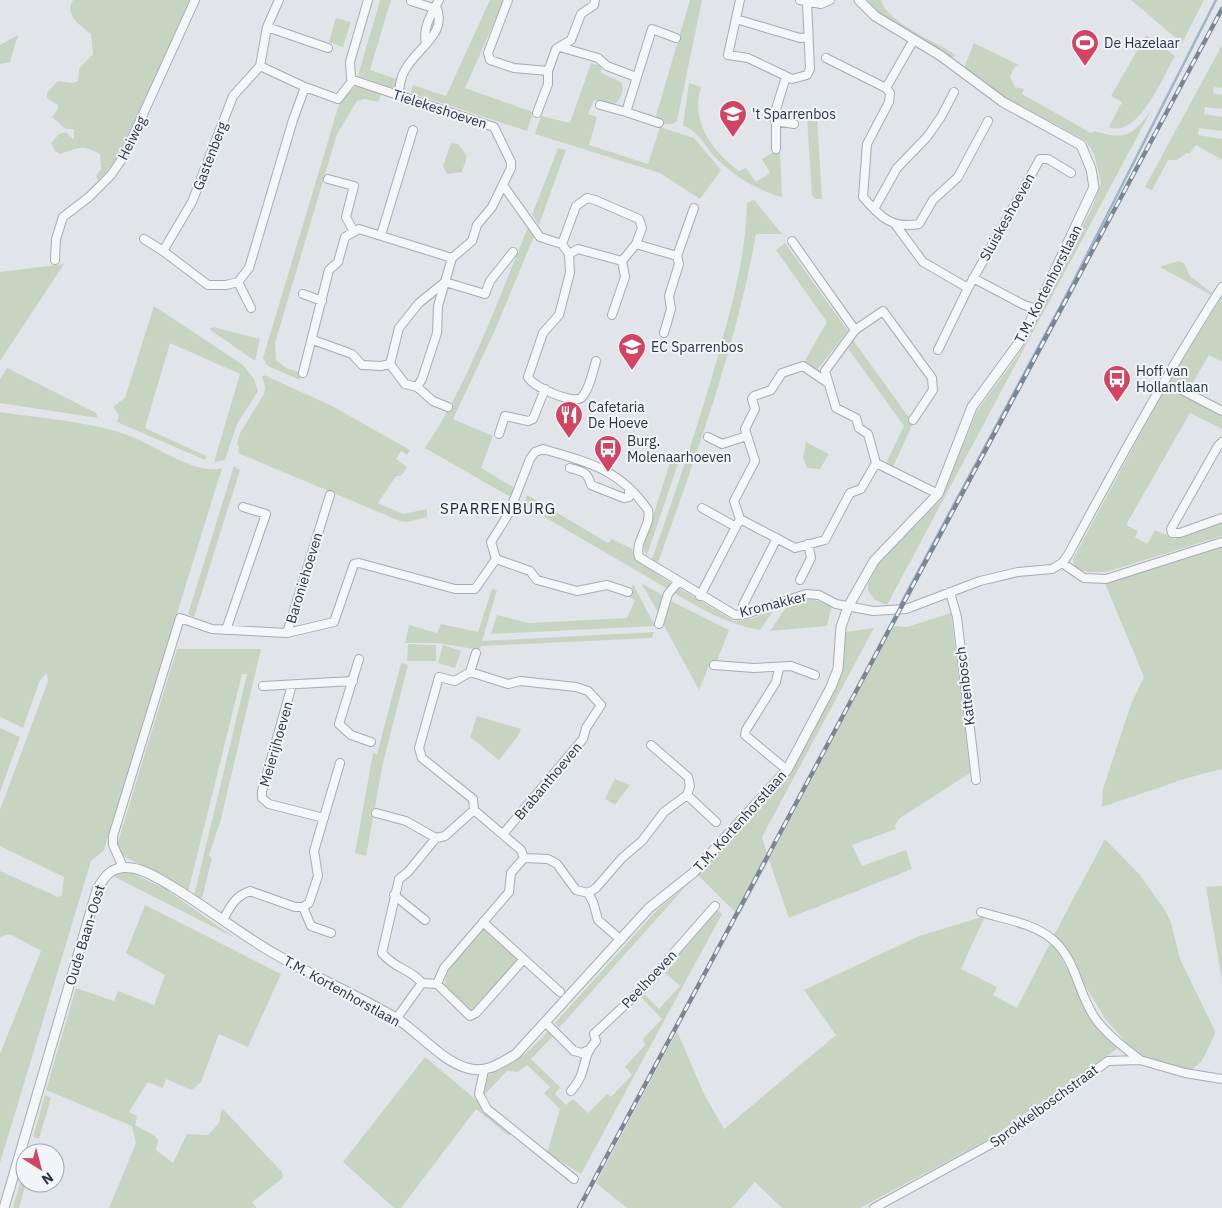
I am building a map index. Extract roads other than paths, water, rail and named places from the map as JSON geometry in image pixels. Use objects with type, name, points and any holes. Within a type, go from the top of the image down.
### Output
[{"type":"street","name":"Heiweg","points":[[55,260],[56,239],[63,217],[89,197],[112,175],[124,156],[195,0]]},
{"type":"street","points":[[279,0],[267,27],[260,66],[305,87],[338,99],[353,80],[351,78],[350,62],[368,0]]},
{"type":"street","points":[[508,0],[488,53],[490,60],[514,68],[548,71]]},
{"type":"street","points":[[537,113],[548,84],[548,71],[556,49],[571,40],[581,14],[594,5],[595,0]]},
{"type":"street","points":[[740,0],[728,55],[748,58],[786,77],[792,78],[807,75],[810,69],[804,1],[821,4],[830,0]]},
{"type":"street","name":"T.M. Kortenhorstlaan","points":[[123,867],[134,868],[158,879],[274,954],[396,1019],[456,1064],[469,1069],[484,1070],[495,1067],[516,1054],[649,908],[694,873],[786,770],[831,687],[838,669],[841,627],[848,607],[874,561],[938,494],[972,407],[1018,344],[1037,309],[1094,187],[1091,169],[1080,145],[1004,102],[941,56],[913,41],[875,16],[859,0]]},
{"type":"street","points":[[411,1],[436,5]]},
{"type":"street","points":[[398,95],[404,72],[435,34],[440,24],[440,15],[436,5]]},
{"type":"street","points":[[426,43],[424,36],[436,5]]},
{"type":"street","points":[[736,19],[800,38],[808,37]]},
{"type":"street","points":[[267,27],[328,48]]},
{"type":"street","points":[[626,112],[652,29],[676,38]]},
{"type":"street","points":[[886,88],[913,41]]},
{"type":"street","points":[[560,47],[598,58],[607,66],[636,76]]},
{"type":"street","points":[[826,58],[886,88],[890,93],[889,102],[868,144],[864,197],[878,214],[896,224],[904,227],[919,224],[933,200],[958,177],[988,120]]},
{"type":"street","name":"Gastenberg","points":[[164,250],[192,202],[233,96],[260,66]]},
{"type":"street","points":[[776,149],[776,109],[786,77]]},
{"type":"street","name":"Tielekeshoeven","points":[[353,80],[494,127],[511,162],[503,185],[492,207],[477,225],[472,241],[452,258]]},
{"type":"street","points":[[144,239],[164,250],[208,285],[226,285],[238,282],[250,268],[293,120],[305,87]]},
{"type":"street","points":[[874,209],[898,168],[927,137],[942,117],[954,92]]},
{"type":"street","points":[[600,105],[659,123]]},
{"type":"street","points":[[775,121],[794,124]]},
{"type":"street","name":"Tielekeshoeven","points":[[381,235],[413,130]]},
{"type":"street","name":"Sluiskeshoeven","points":[[938,350],[973,278],[1040,160],[1048,159],[1071,173]]},
{"type":"street","points":[[328,179],[354,186],[346,217],[354,232]]},
{"type":"street","points":[[503,185],[540,237],[562,244],[569,254],[570,273],[559,315],[543,333],[528,377],[533,384],[572,400],[578,400],[583,395],[596,361]]},
{"type":"street","points":[[562,244],[576,206],[587,198],[639,218],[642,228],[636,244],[622,262],[624,277],[612,315]]},
{"type":"street","points":[[664,333],[671,309],[669,296],[679,264],[677,256],[694,208]]},
{"type":"street","points":[[896,224],[923,262],[968,288]]},
{"type":"street","points":[[303,373],[313,340],[329,270],[338,262],[345,237],[359,229],[452,258],[438,306],[437,333],[422,380],[417,387]]},
{"type":"street","points":[[792,241],[855,330]]},
{"type":"street","points":[[636,244],[677,256]]},
{"type":"street","points":[[569,254],[578,249],[622,262]]},
{"type":"street","points":[[445,282],[485,294],[490,281],[513,252]]},
{"type":"street","points":[[973,278],[1024,305],[1037,309]]},
{"type":"street","points":[[238,282],[252,308]]},
{"type":"street","points":[[390,364],[399,328],[418,304],[445,282]]},
{"type":"street","points":[[848,607],[873,611],[906,608],[999,577],[1018,572],[1043,572],[1062,563],[1152,402],[1222,287]]},
{"type":"street","points":[[303,294],[322,300]]},
{"type":"street","points":[[828,383],[803,366],[782,373],[771,390],[754,396],[752,399],[755,409],[745,429],[755,462],[734,501],[740,519],[795,548],[825,540],[850,493],[861,489],[876,463],[868,434],[859,428],[856,418],[836,408],[828,383],[826,367],[855,330],[883,311],[932,378],[933,390],[913,420]]},
{"type":"street","points":[[313,340],[352,354],[362,364],[381,366],[390,364]]},
{"type":"street","points":[[390,364],[405,384],[417,387],[433,401],[448,407]]},
{"type":"street","points":[[499,434],[505,416],[528,421],[533,419],[545,389]]},
{"type":"street","points":[[1182,390],[1222,411]]},
{"type":"street","points":[[708,437],[722,444],[747,436]]},
{"type":"street","points":[[1222,442],[1171,529],[1172,533],[1180,533],[1222,518]]},
{"type":"street","points":[[496,559],[491,542],[509,513],[530,458],[535,452],[543,449],[598,466],[629,488],[629,497],[624,498],[591,485],[589,476],[585,472],[570,468]]},
{"type":"street","points":[[876,463],[938,494]]},
{"type":"street","name":"Kromakker","points":[[629,488],[644,504],[650,516],[638,548],[639,557],[700,596],[735,615],[746,614],[806,594],[819,595],[848,607]]},
{"type":"street","name":"Baroniehoeven","points":[[123,867],[113,845],[113,836],[180,618],[212,629],[287,633],[330,494]]},
{"type":"street","points":[[226,630],[266,514],[243,507]]},
{"type":"street","points":[[702,508],[736,527]]},
{"type":"street","points":[[700,596],[740,519]]},
{"type":"street","points":[[743,606],[777,538]]},
{"type":"street","points":[[1062,563],[1084,578],[1106,579],[1222,542]]},
{"type":"street","points":[[800,580],[811,558],[808,544]]},
{"type":"street","points":[[496,559],[530,571],[537,580],[576,591],[607,585],[628,592]]},
{"type":"street","points":[[287,633],[334,622],[354,564],[360,563],[455,589],[475,590],[496,559]]},
{"type":"street","points":[[659,624],[668,594],[678,582]]},
{"type":"street","name":"Kattenbosch","points":[[950,592],[957,617],[976,780]]},
{"type":"street","points":[[470,672],[476,653]]},
{"type":"street","points":[[359,659],[339,724],[351,735],[371,742]]},
{"type":"street","points":[[714,665],[734,668],[779,668],[791,666],[815,675]]},
{"type":"street","points":[[779,668],[776,682],[746,730],[745,735],[749,741],[786,770]]},
{"type":"street","name":"Brabanthoeven","points":[[504,833],[583,740],[586,728],[601,705],[588,691],[576,686],[520,681],[508,684],[470,672],[455,681],[439,678],[419,748],[422,758],[473,799],[474,810],[504,833],[521,850],[524,858]]},
{"type":"street","name":"Meierijhoeven","points":[[263,686],[353,681]]},
{"type":"street","name":"Meierijhoeven","points":[[292,685],[262,791],[262,798],[269,804],[324,818]]},
{"type":"street","points":[[437,984],[444,968],[509,892],[511,873],[524,858],[553,861],[576,890],[588,893],[596,888],[622,858],[642,841],[664,812],[687,795],[690,786],[688,777],[651,745]]},
{"type":"street","points":[[223,920],[234,902],[242,894],[250,891],[295,907],[309,903],[318,876],[314,851],[340,763]]},
{"type":"street","points":[[687,795],[716,822]]},
{"type":"street","points":[[474,810],[446,836],[436,838],[408,872],[399,879],[382,953],[392,965],[413,973],[422,983],[437,984],[470,1016],[476,1013],[523,960]]},
{"type":"street","points":[[376,813],[406,821],[436,838]]},
{"type":"street","name":"Oude Baan-Oost","points":[[4,1208],[97,890],[104,877],[110,871],[123,867]]},
{"type":"street","points":[[588,893],[593,902],[598,920],[621,940]]},
{"type":"street","points":[[394,895],[425,920]]},
{"type":"street","points":[[303,906],[311,926],[331,932]]},
{"type":"street","name":"Peelhoeven","points":[[571,1090],[581,1080],[586,1064],[586,1051],[596,1041],[594,1034],[643,988],[715,906]]},
{"type":"street","name":"Sprokkelboschstraat","points":[[980,912],[1036,929],[1052,938],[1070,960],[1095,1019],[1140,1060]]},
{"type":"street","points":[[483,922],[560,992]]},
{"type":"street","points":[[396,1019],[422,983]]},
{"type":"street","points":[[545,1022],[574,1051],[582,1053],[586,1051]]},
{"type":"street","name":"Sprokkelboschstraat","points":[[874,1208],[1002,1138],[1125,1047]]},
{"type":"street","name":"Sprokkelboschstraat","points":[[1108,1060],[1140,1060],[1185,1074],[1222,1079]]},
{"type":"street","points":[[484,1070],[480,1094],[487,1109],[574,1179]]},
{"type":"waterway","points":[[900,605],[1070,288],[1216,0]]},
{"type":"railway","points":[[579,1208],[1222,9]]},
{"type":"place","name":"De Hazelaar","points":[[1085,67]]},
{"type":"place","name":"'t Sparrenbos","points":[[733,138]]},
{"type":"place","name":"EC Sparrenbos","points":[[632,371]]},
{"type":"place","name":"Hoff van Hollantlaan","points":[[1117,403]]},
{"type":"place","name":"Cafetaria De Hoeve","points":[[569,439]]},
{"type":"place","name":"Burg. Molenaarhoeven","points":[[608,473]]},
{"type":"district","name":"SPARRENBURG","points":[[498,508]]}]
